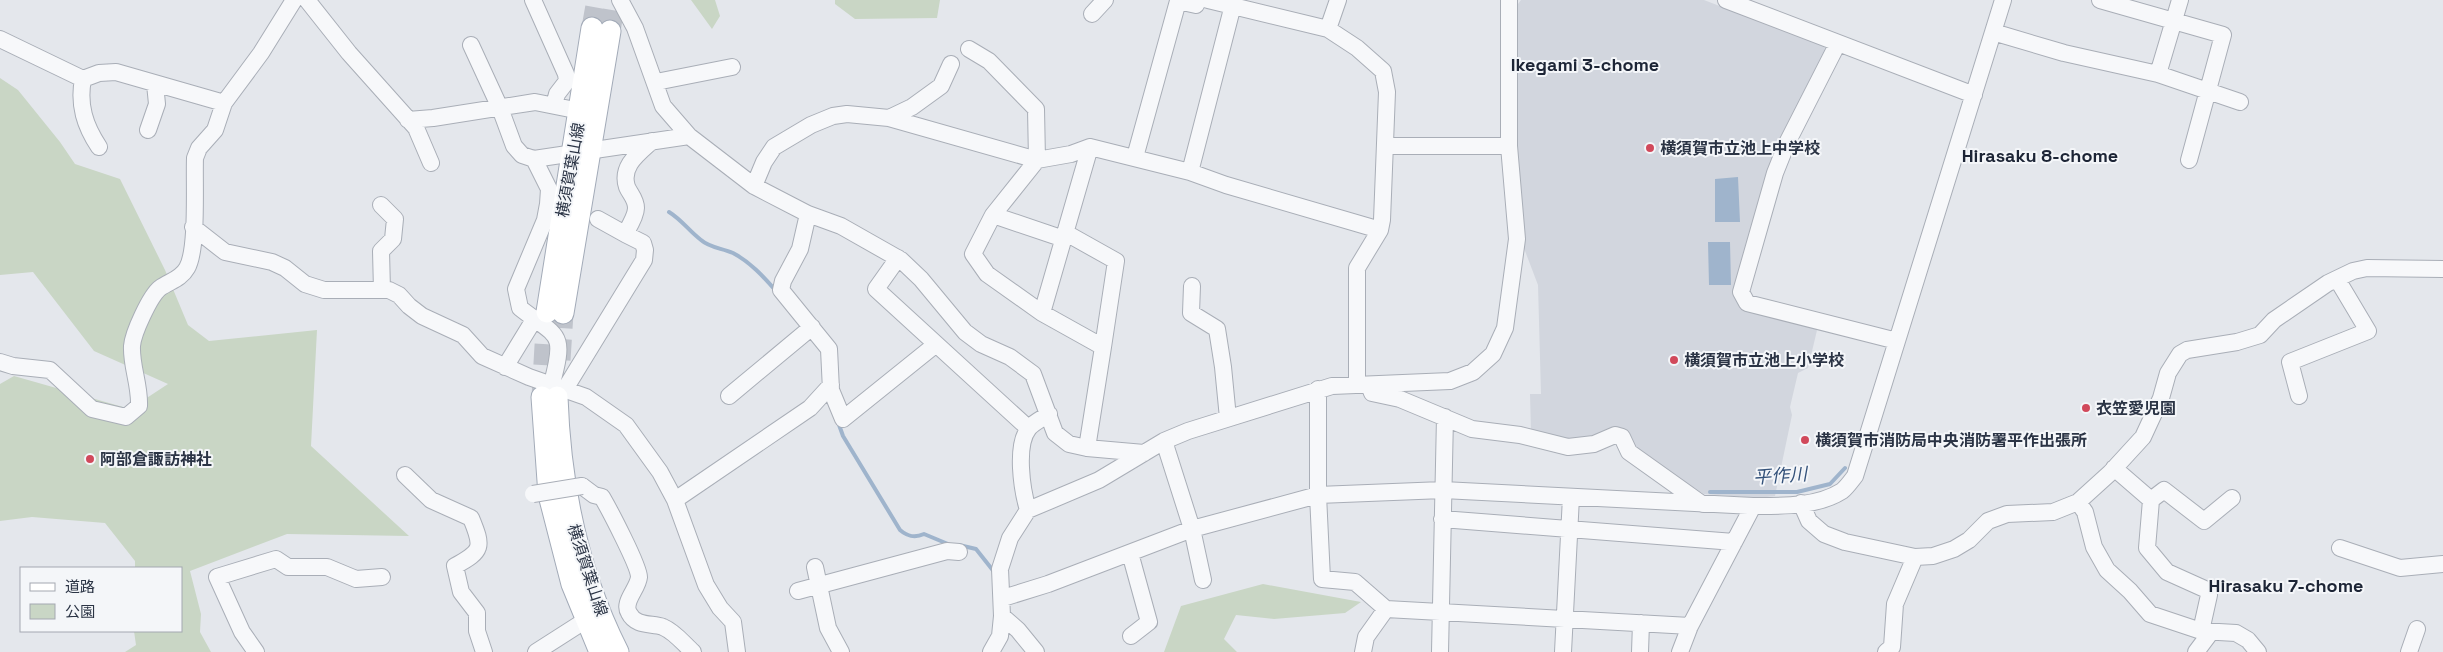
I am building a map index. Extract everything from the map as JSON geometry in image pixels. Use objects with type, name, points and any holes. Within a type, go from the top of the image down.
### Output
[{"type":"main road","name":"横須賀葉山線","points":[[548,314],[582,151],[601,29],[580,110],[582,151]]},
{"type":"main road","name":"横須賀葉山線","points":[[554,392],[549,495],[572,584],[600,652]]},
{"type":"main road","name":"横須賀葉山線","points":[[554,392],[569,509],[592,592],[618,652]]},
{"type":"street","points":[[0,362],[13,366],[50,370],[92,409],[126,417],[139,406],[140,390],[132,345],[148,303],[159,289],[182,276],[188,266],[193,227],[195,158],[199,148],[215,130],[224,103],[261,53],[294,0]]},
{"type":"street","points":[[307,0],[348,53],[416,128],[431,163]]},
{"type":"street","points":[[533,0],[566,74],[567,81],[557,94],[554,105]]},
{"type":"street","points":[[620,0],[635,28],[664,106],[689,136],[754,186],[808,214],[841,226],[898,258],[921,279],[965,332],[981,344],[1010,357],[1033,374],[1056,433],[1069,444],[1087,448],[1144,452]]},
{"type":"street","points":[[1092,14],[1105,0]]},
{"type":"street","points":[[1135,158],[1178,1],[1196,5],[1198,0]]},
{"type":"street","points":[[1208,0],[1328,28],[1358,48],[1383,71],[1387,92],[1382,220],[1380,230],[1357,268],[1363,386],[1372,394],[1400,399],[1472,429],[1520,435],[1568,447],[1594,444],[1615,435],[1622,437],[1629,452],[1703,504]]},
{"type":"street","points":[[1328,28],[1338,0]]},
{"type":"street","points":[[992,652],[1000,636],[1002,616],[1003,598],[1000,569],[1010,538],[1028,510],[1099,480],[1164,441],[1228,418],[1332,386],[1450,381],[1473,372],[1493,354],[1505,328],[1517,239],[1509,146],[1509,0]]},
{"type":"street","points":[[1726,0],[1974,95]]},
{"type":"street","points":[[1003,598],[1048,584],[1192,529],[1318,494],[1443,490],[1753,506],[1801,503],[1827,498],[1843,490],[1855,476],[2003,0]]},
{"type":"street","points":[[2100,0],[2131,4],[2174,21],[2223,35],[2189,160]]},
{"type":"street","points":[[2158,74],[2180,0]]},
{"type":"street","points":[[1190,172],[1233,5]]},
{"type":"street","points":[[1993,32],[2064,53],[2158,74],[2240,102]]},
{"type":"street","points":[[0,39],[83,79],[99,73],[116,72],[224,103]]},
{"type":"street","points":[[1838,43],[1787,143],[1775,173],[1741,292],[1747,303],[1897,341]]},
{"type":"street","points":[[471,45],[500,108],[514,146],[522,155],[534,159],[689,136]]},
{"type":"street","points":[[968,49],[988,61],[1036,109],[1037,160],[993,215],[973,254],[987,274],[1042,313],[1103,347]]},
{"type":"street","points":[[889,118],[912,107],[941,86],[951,64]]},
{"type":"street","points":[[656,82],[732,67]]},
{"type":"street","points":[[83,79],[80,95],[87,128],[99,147]]},
{"type":"street","points":[[148,130],[157,104],[155,84]]},
{"type":"street","points":[[408,120],[433,118],[536,102],[580,110]]},
{"type":"street","points":[[754,186],[764,162],[774,148],[811,125],[833,116],[847,114],[889,118],[1037,160],[1071,154],[1090,147],[1190,172],[1226,185],[1380,230]]},
{"type":"street","points":[[625,234],[637,210],[634,198],[627,186],[626,173],[630,161],[652,141]]},
{"type":"street","points":[[1386,146],[1509,146]]},
{"type":"street","points":[[1042,313],[1090,147]]},
{"type":"street","points":[[534,159],[549,189],[548,204],[545,220],[516,289],[520,308],[548,314]]},
{"type":"street","points":[[381,205],[395,219],[393,239],[381,251],[382,290]]},
{"type":"street","points":[[808,214],[800,249],[783,281],[781,290],[829,349],[831,385],[842,420],[935,345]]},
{"type":"street","points":[[993,215],[1065,236],[1116,261],[1087,448]]},
{"type":"street","points":[[554,392],[644,260],[645,250],[643,243],[598,219]]},
{"type":"street","points":[[193,227],[225,252],[272,262],[285,268],[306,284],[324,290],[382,290],[399,294],[409,306],[422,316],[463,335],[482,356],[554,392],[586,397],[626,425],[660,472],[675,500],[706,585],[720,608],[733,622],[737,652]]},
{"type":"street","points":[[898,258],[876,289],[935,345],[1028,428]]},
{"type":"street","points":[[1801,503],[1809,521],[1824,534],[1846,542],[1915,557],[1933,556],[1954,549],[1969,540],[1988,521],[2007,514],[2053,512],[2078,502],[2143,437],[2161,398],[2168,373],[2180,354],[2187,350],[2236,342],[2260,335],[2274,320],[2337,279],[2353,271],[2367,268],[2443,268]]},
{"type":"street","points":[[2299,396],[2290,362],[2368,331],[2337,279]]},
{"type":"street","points":[[1192,286],[1191,313],[1216,329],[1224,368],[1228,418]]},
{"type":"street","points":[[505,367],[548,314]]},
{"type":"street","points":[[548,314],[560,349],[554,392]]},
{"type":"street","points":[[729,396],[812,328]]},
{"type":"street","points":[[675,500],[810,408],[831,385]]},
{"type":"street","points":[[1318,389],[1318,494],[1322,579],[1355,582],[1386,609],[1690,626]]},
{"type":"street","points":[[1028,510],[1022,489],[1021,467],[1028,428],[1049,414]]},
{"type":"street","points":[[1440,652],[1445,417]]},
{"type":"street","points":[[1164,441],[1192,529],[1203,580]]},
{"type":"street","points":[[2114,468],[2151,500]]},
{"type":"street","points":[[405,475],[431,500],[471,518],[478,536],[479,548],[475,555],[455,566],[461,592],[477,612],[477,631],[484,652]]},
{"type":"street","points":[[528,495],[582,486],[594,495],[602,497],[618,522],[639,575],[638,585],[627,604],[628,613],[635,620],[663,627],[693,652]]},
{"type":"street","points":[[2196,652],[2206,631],[2209,595],[2207,590],[2167,572],[2147,548],[2151,500],[2164,490],[2204,522],[2232,498]]},
{"type":"street","points":[[1563,652],[1571,497]]},
{"type":"street","points":[[2078,502],[2085,512],[2094,547],[2107,570],[2130,591],[2150,614],[2206,631],[2236,633],[2248,640],[2258,652]]},
{"type":"street","points":[[1680,652],[1690,626],[1753,506]]},
{"type":"street","points":[[1442,519],[1734,542]]},
{"type":"street","points":[[2340,548],[2400,568],[2443,564]]},
{"type":"street","points":[[798,591],[934,554],[947,551],[959,552]]},
{"type":"street","points":[[1130,553],[1149,622],[1131,636]]},
{"type":"street","points":[[1886,652],[1892,647],[1895,604],[1915,557]]},
{"type":"street","points":[[256,652],[242,632],[217,577],[276,559],[288,567],[327,568],[356,579],[382,576]]},
{"type":"street","points":[[815,568],[828,628],[841,652]]},
{"type":"street","points":[[1363,652],[1366,637],[1386,609]]},
{"type":"street","points":[[1002,616],[1018,630],[1036,652]]},
{"type":"street","points":[[536,652],[586,620]]},
{"type":"street","points":[[1640,652],[1641,623]]},
{"type":"street","points":[[2409,652],[2417,629]]},
{"type":"shaded area","points":[[1521,0],[1704,0],[1824,46],[1826,52],[1736,299],[1818,326],[1808,368],[1798,373],[1790,407],[1792,415],[1775,496],[1759,498],[1704,494],[1650,460],[1636,448],[1596,436],[1575,441],[1531,431],[1530,394],[1541,394],[1538,285],[1522,243],[1525,233],[1515,131],[1515,8]]},
{"type":"green space","points":[[691,0],[715,0],[720,16],[712,29]]},
{"type":"green space","points":[[835,0],[940,0],[937,18],[855,19],[835,4]]},
{"type":"green space","points":[[0,78],[18,90],[60,142],[75,164],[120,179],[165,270],[188,325],[209,341],[317,330],[311,446],[409,536],[287,534],[190,571],[201,614],[200,632],[211,652],[125,652],[136,645],[134,632],[182,632],[182,567],[135,567],[135,561],[105,523],[32,517],[0,521],[0,384],[14,376],[130,409],[168,384],[94,351],[33,272],[0,275]]},
{"type":"green space","points":[[1263,584],[1361,602],[1345,613],[1274,619],[1236,615],[1224,639],[1237,652],[1164,652],[1181,606]]},
{"type":"water","points":[[1738,177],[1740,222],[1715,222],[1715,179]]},
{"type":"water","points":[[1708,242],[1730,242],[1731,285],[1709,285]]},
{"type":"waterway","points":[[669,212],[705,243],[733,253],[751,265],[776,291]]},
{"type":"waterway","points":[[838,422],[843,436],[900,530],[912,536],[924,534],[948,544]]},
{"type":"waterway","name":"平作川","points":[[1710,492],[1797,492],[1830,484],[1845,468]]},
{"type":"waterway","points":[[959,545],[976,549],[995,573]]},
{"type":"tunnel","points":[[592,28],[597,0]]},
{"type":"tunnel","points":[[610,31],[615,0]]},
{"type":"tunnel","points":[[542,397],[547,312]]},
{"type":"tunnel","points":[[560,360],[563,313]]},
{"type":"place","name":"横須賀市立池上中学校","points":[[1650,148]]},
{"type":"place","name":"横須賀市立池上小学校","points":[[1674,360]]},
{"type":"place","name":"衣笠愛児園","points":[[2086,408]]},
{"type":"place","name":"横須賀市消防局中央消防署平作出張所","points":[[1805,440]]},
{"type":"place","name":"阿部倉諏訪神社","points":[[90,459]]},
{"type":"district","name":"Ikegami 3-chome","points":[[1585,65]]},
{"type":"district","name":"Hirasaku 8-chome","points":[[2040,156]]},
{"type":"district","name":"Hirasaku 7-chome","points":[[2286,586]]}]
